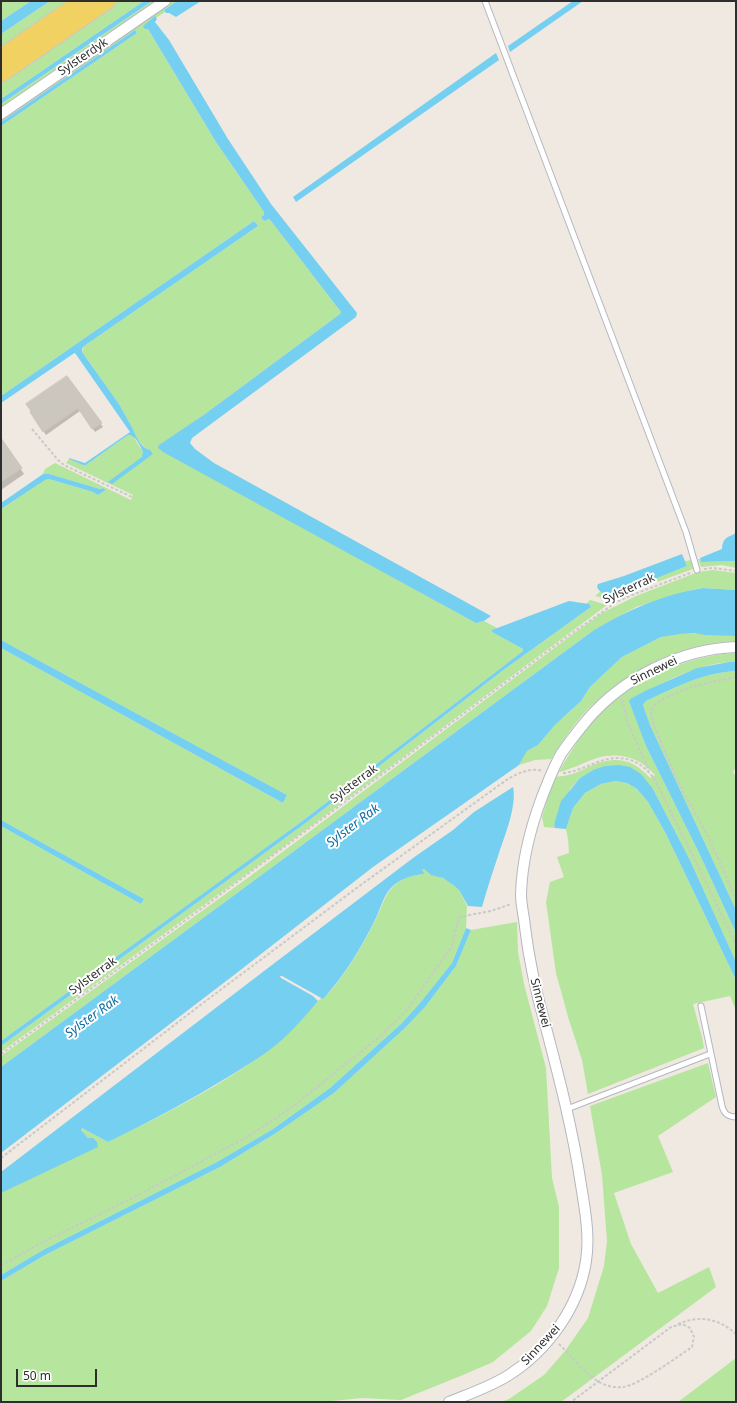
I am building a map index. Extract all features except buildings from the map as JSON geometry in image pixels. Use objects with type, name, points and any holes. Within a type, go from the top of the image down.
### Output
[{"type":"main road","points":[[1,57],[82,1]]},
{"type":"main road","points":[[1,74],[107,1]]},
{"type":"street","name":"Sylsterdyk","points":[[1,114],[165,1]]},
{"type":"street","name":"Sinnewei","points":[[449,1402],[480,1390],[510,1374],[535,1355],[562,1322],[572,1305],[582,1277],[586,1258],[587,1239],[584,1199],[577,1158],[567,1109],[535,988],[522,901],[524,857],[533,822],[551,773],[576,734],[604,703],[620,689],[639,676],[688,655],[727,648],[736,648]]},
{"type":"lane","points":[[484,1],[686,532],[698,570]]},
{"type":"lane","points":[[701,1006],[710,1054],[724,1112],[728,1116],[736,1117]]},
{"type":"lane","points":[[567,1109],[710,1054]]},
{"type":"path","points":[[32,429],[64,465],[132,497]]},
{"type":"path","name":"Sylsterrak","points":[[1,1054],[194,914],[591,619],[632,595],[698,570],[712,568],[736,570]]},
{"type":"path","points":[[736,678],[697,685],[662,698],[653,706],[651,713],[653,723],[680,786],[708,836],[736,899]]},
{"type":"path","points":[[620,689],[628,723],[650,774],[687,844],[736,945]]},
{"type":"path","points":[[1,1158],[358,887],[504,781],[526,770],[538,770],[551,773],[571,772],[597,761],[615,757],[630,760],[643,767],[650,774]]},
{"type":"path","points":[[1,1266],[37,1245],[146,1191],[235,1144],[291,1108],[378,1038],[406,1011],[452,946],[459,917],[491,911],[522,901]]},
{"type":"path","points":[[571,1402],[671,1327],[689,1320],[708,1319],[728,1326],[736,1334]]},
{"type":"path","points":[[551,1336],[599,1382],[609,1386],[624,1387],[641,1380],[692,1347],[694,1337],[690,1328],[682,1324],[671,1327]]},
{"type":"green space","points":[[1,1],[31,1],[1,21]]},
{"type":"green space","points":[[50,1],[72,1],[1,49],[1,34]]},
{"type":"green space","points":[[118,1],[144,1],[1,99],[1,82]]},
{"type":"green space","points":[[152,1],[159,1],[1,110],[1,104]]},
{"type":"green space","points":[[170,1],[177,1],[164,10],[165,12],[156,18],[155,17],[145,29],[148,29],[216,142],[264,212],[264,215],[261,217],[264,221],[269,219],[271,221],[341,312],[205,414],[160,445],[160,449],[476,623],[484,621],[497,628],[492,632],[523,649],[523,651],[305,819],[1,1041],[1,826],[141,904],[144,899],[1,820],[1,648],[283,803],[287,795],[1,640],[1,509],[44,480],[49,479],[93,492],[98,495],[106,490],[49,474],[43,474],[45,469],[55,463],[131,500],[133,495],[66,463],[69,459],[86,465],[128,435],[133,436],[143,452],[143,457],[109,482],[153,454],[135,435],[119,404],[82,352],[84,346],[258,226],[254,221],[1,396],[1,126],[137,33],[135,30],[1,122],[1,117]]},
{"type":"green space","points":[[698,559],[700,559],[701,562],[736,561],[736,568],[722,565],[701,567]]},
{"type":"green space","points":[[692,560],[693,569],[638,589],[614,601],[595,596],[601,591],[607,595],[687,566],[685,561]]},
{"type":"green space","points":[[713,570],[736,573],[736,590],[703,588],[691,590],[636,607],[594,630],[1,1067],[1,1056],[249,877],[602,613],[636,596],[698,572]]},
{"type":"green space","points":[[590,600],[607,605],[252,870],[1,1052],[1,1046],[307,822],[502,671],[591,607],[589,604],[586,604]]},
{"type":"green space","points":[[680,633],[736,636],[736,641],[694,647],[654,662],[635,672],[617,684],[585,712],[551,759],[535,760],[519,765],[524,756],[478,777],[538,745],[555,725],[581,701],[590,687],[622,657],[661,637]]},
{"type":"green space","points":[[736,653],[736,662],[709,665],[695,669],[668,680],[630,699],[646,746],[700,855],[736,933],[736,962],[690,860],[653,789],[593,770],[580,778],[570,789],[554,825],[555,828],[544,827],[542,817],[554,777],[570,775],[598,763],[613,760],[620,760],[633,764],[650,778],[655,775],[636,760],[621,756],[605,756],[597,758],[559,772],[584,733],[593,721],[607,707],[640,683],[677,665],[716,655]]},
{"type":"green space","points":[[736,671],[736,769],[733,771],[736,778],[736,910],[650,725],[643,705],[646,701],[700,678],[724,672]]},
{"type":"green space","points":[[615,781],[627,783],[637,789],[648,802],[665,832],[736,980],[736,1010],[730,996],[693,1004],[704,1048],[588,1094],[582,1060],[556,973],[546,902],[550,882],[564,877],[557,857],[569,853],[566,829],[573,808],[585,793],[601,784]]},
{"type":"green space","points":[[424,869],[431,875],[438,876],[448,881],[459,890],[467,906],[466,928],[452,963],[402,1023],[330,1088],[273,1129],[217,1162],[43,1250],[1,1275],[1,1193],[88,1138],[81,1130],[82,1128],[108,1142],[194,1098],[256,1060],[292,1030],[339,980],[362,946],[386,896],[391,889],[405,878],[423,874],[421,870]]},
{"type":"green space","points":[[517,922],[518,952],[524,984],[546,1068],[552,1178],[559,1207],[559,1268],[547,1306],[531,1331],[493,1362],[401,1400],[362,1398],[322,1402],[1,1402],[1,1281],[45,1255],[220,1167],[276,1133],[334,1093],[406,1027],[425,1007],[456,966],[471,930]]},
{"type":"green space","points":[[708,1063],[716,1097],[658,1136],[673,1172],[614,1193],[631,1244],[658,1293],[709,1267],[716,1287],[561,1402],[501,1402],[509,1399],[544,1375],[565,1351],[588,1318],[604,1266],[607,1241],[602,1175],[590,1106]]},
{"type":"green space","points":[[736,1358],[736,1402],[678,1402]]},
{"type":"water","points":[[31,1],[50,1],[1,34],[1,21]]},
{"type":"water","points":[[144,1],[152,1],[1,104],[1,99]]},
{"type":"water","points":[[177,1],[201,1],[176,17],[166,13],[164,10]]},
{"type":"water","points":[[573,1],[583,1],[510,52],[508,46]]},
{"type":"water","points":[[155,16],[157,19],[155,22],[169,40],[228,139],[271,204],[357,313],[356,317],[192,438],[190,443],[195,449],[214,463],[491,616],[484,621],[476,623],[158,448],[159,445],[205,414],[341,312],[271,221],[269,219],[264,221],[261,217],[264,215],[264,212],[216,142],[148,29],[145,29],[143,26]]},
{"type":"water","points":[[135,30],[137,33],[1,126],[1,122]]},
{"type":"water","points":[[496,53],[499,60],[296,202],[293,197]]},
{"type":"water","points":[[254,221],[258,226],[84,346],[82,349],[82,352],[119,404],[138,440],[153,454],[112,484],[108,482],[142,457],[143,452],[135,439],[131,435],[128,435],[86,465],[69,459],[85,463],[130,432],[75,353],[1,403],[1,396]]},
{"type":"water","points":[[43,474],[49,474],[106,490],[98,495],[93,492],[49,479],[45,480],[1,509],[1,503]]},
{"type":"water","points":[[736,533],[736,561],[701,562],[700,558],[722,549],[724,540]]},
{"type":"water","points":[[682,554],[687,566],[613,595],[608,595],[600,591],[597,587],[598,584],[624,576]]},
{"type":"water","name":"Sylster Rak","points":[[703,588],[736,590],[736,636],[705,635],[694,633],[661,637],[622,657],[590,687],[581,701],[555,725],[538,745],[527,751],[519,765],[373,867],[1,1153],[1,1067],[594,630],[647,604],[674,594]]},
{"type":"water","points":[[569,601],[589,604],[591,607],[502,671],[307,822],[1,1046],[1,1041],[305,819],[523,651],[523,649],[492,632],[492,630]]},
{"type":"water","points":[[1,640],[287,795],[283,803],[1,648]]},
{"type":"water","points":[[736,662],[736,671],[724,672],[700,678],[646,701],[643,705],[650,725],[736,910],[736,933],[700,855],[646,746],[629,701],[647,690],[697,668]]},
{"type":"water","points":[[619,765],[630,767],[641,774],[653,789],[690,860],[736,962],[736,980],[665,832],[648,802],[637,789],[627,783],[615,781],[601,784],[585,793],[573,808],[566,829],[555,828],[554,825],[561,801],[580,778],[593,770],[605,766]]},
{"type":"water","points":[[513,787],[514,795],[510,820],[482,907],[468,906],[459,890],[443,878],[431,875],[424,869],[422,870],[424,873],[423,874],[401,880],[388,892],[358,951],[345,971],[323,999],[280,976],[313,996],[318,1001],[293,1029],[276,1045],[252,1062],[199,1094],[108,1142],[82,1128],[81,1130],[88,1138],[93,1138],[97,1142],[98,1147],[1,1193],[1,1172],[413,858],[453,830],[474,812]]},
{"type":"water","points":[[1,820],[144,899],[141,904],[1,826]]},
{"type":"water","points":[[466,928],[471,930],[456,966],[425,1007],[406,1027],[334,1093],[276,1133],[220,1167],[45,1255],[1,1281],[1,1275],[43,1250],[217,1162],[273,1129],[330,1088],[402,1023],[420,1003],[452,963]]}]
